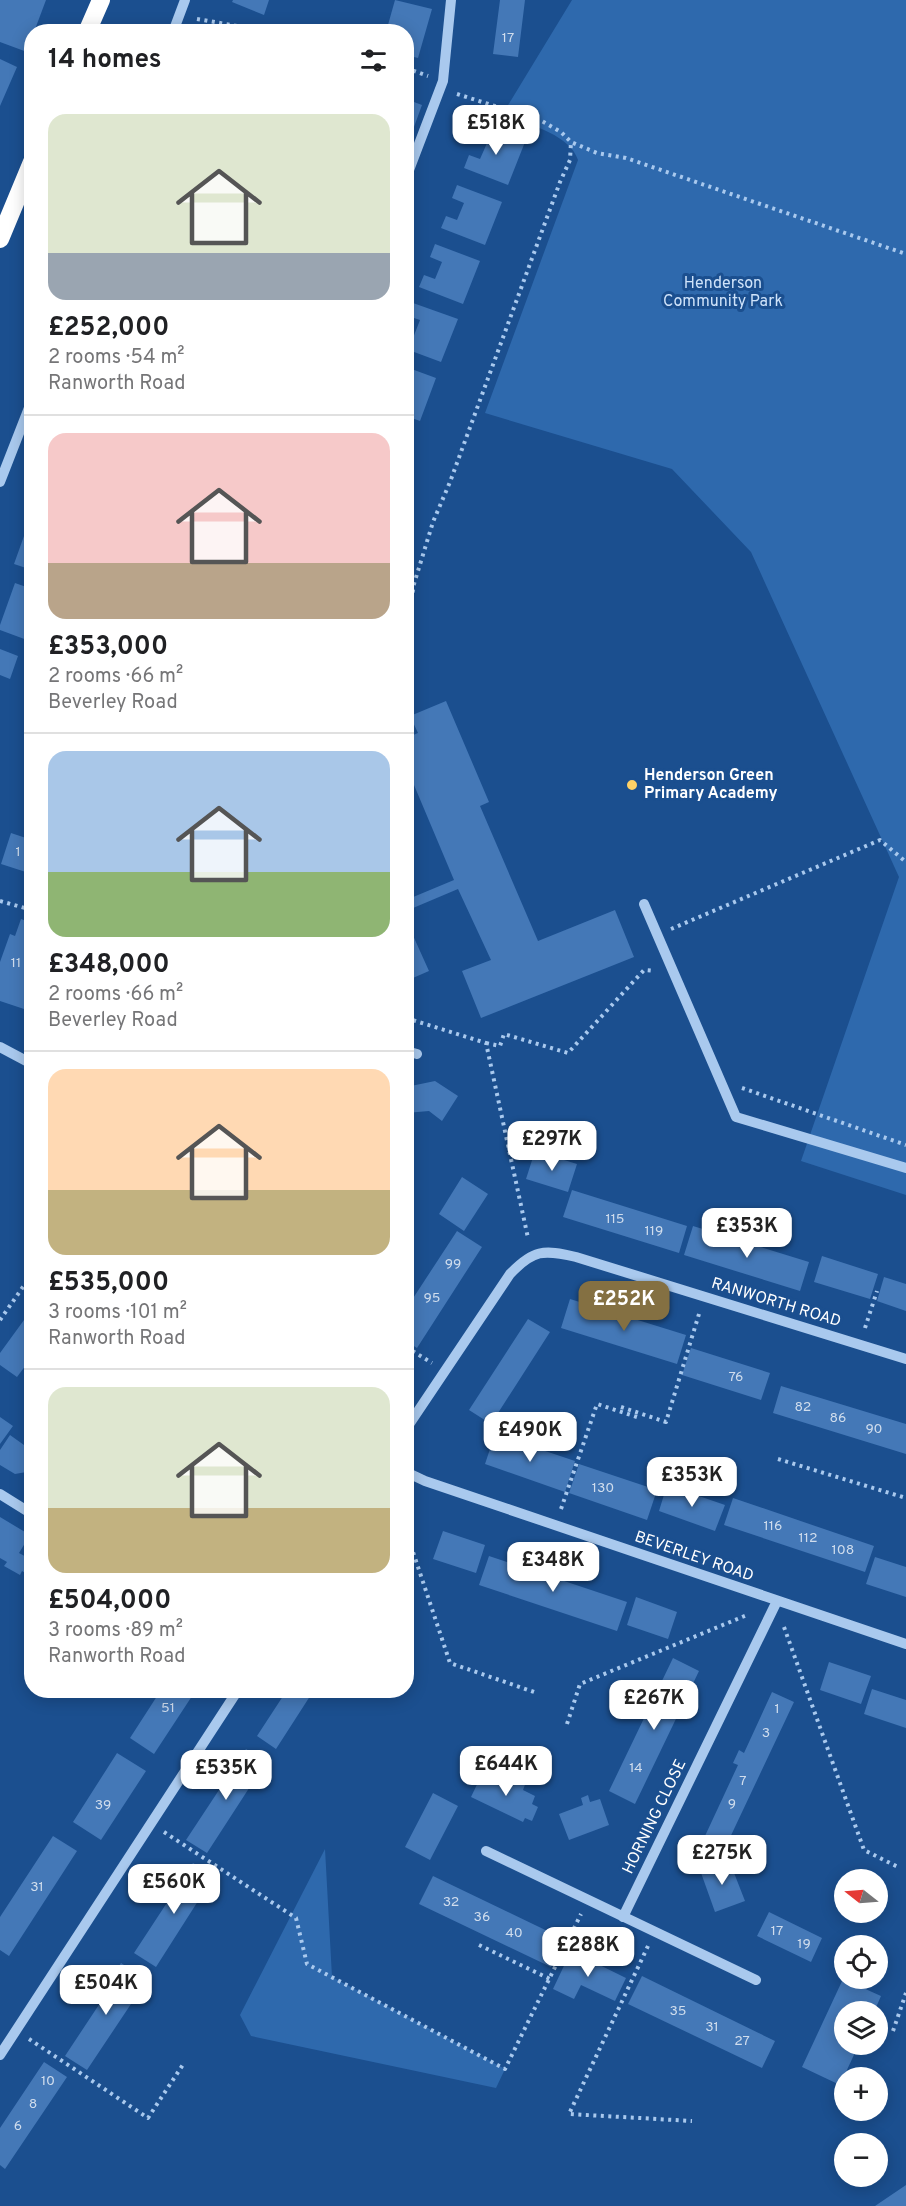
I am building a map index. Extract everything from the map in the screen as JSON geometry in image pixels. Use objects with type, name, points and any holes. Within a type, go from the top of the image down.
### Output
[{"type":"highway","points":[[90,24],[100,2]]},
{"type":"highway","points":[[0,239],[24,181]]},
{"type":"street","points":[[176,24],[185,0]]},
{"type":"street","points":[[414,157],[443,81],[451,0]]},
{"type":"street","points":[[0,482],[24,420]]},
{"type":"street","points":[[644,904],[736,1117],[906,1168]]},
{"type":"street","points":[[0,1047],[24,1060]]},
{"type":"street","name":"RANWORTH ROAD","points":[[414,1418],[510,1274],[525,1258],[542,1252],[576,1257],[906,1359]]},
{"type":"street","name":"BEVERLEY ROAD","points":[[414,1476],[906,1644]]},
{"type":"street","points":[[0,1494],[24,1509]]},
{"type":"street","name":"HORNING CLOSE","points":[[623,1917],[777,1601]]},
{"type":"street","points":[[0,2055],[232,1698]]},
{"type":"street","points":[[486,1851],[756,1980]]},
{"type":"path","points":[[178,17],[235,24]]},
{"type":"path","points":[[440,89],[542,121],[561,132],[571,142],[597,153],[626,158],[906,254]]},
{"type":"path","points":[[414,584],[433,522],[570,160],[571,142]]},
{"type":"path","points":[[669,931],[880,840],[906,862]]},
{"type":"path","points":[[0,901],[24,908]]},
{"type":"path","points":[[414,1020],[500,1046],[504,1034],[568,1053],[644,970],[675,973]]},
{"type":"path","points":[[486,1042],[528,1238]]},
{"type":"path","points":[[738,1087],[906,1145]]},
{"type":"path","points":[[0,1320],[24,1286]]},
{"type":"path","points":[[865,1329],[877,1291]]},
{"type":"path","points":[[621,1407],[666,1422],[699,1314]]},
{"type":"path","points":[[414,1352],[432,1364]]},
{"type":"path","points":[[561,1510],[597,1404],[640,1418]]},
{"type":"path","points":[[778,1459],[906,1498]]},
{"type":"path","points":[[414,1554],[450,1663],[537,1693]]},
{"type":"path","points":[[567,1724],[580,1684],[747,1615]]},
{"type":"path","points":[[783,1623],[864,1850],[898,1867]]},
{"type":"path","points":[[163,1832],[296,1918],[307,1964],[506,2069],[584,1908]]},
{"type":"path","points":[[651,1940],[569,2114],[692,2121]]},
{"type":"path","points":[[479,1945],[549,1979]]},
{"type":"path","points":[[893,2031],[906,1993]]},
{"type":"path","points":[[28,2038],[148,2118],[184,2063]]},
{"type":"green space","name":"Henderson Community Park","points":[[572,0],[906,0],[906,1195],[801,1161],[899,877],[751,552],[672,469],[485,413],[578,160],[566,143],[557,136],[502,115]]},
{"type":"green space","points":[[325,1849],[332,1977],[505,2069],[496,2088],[251,2036],[240,2015]]},
{"type":"building","points":[[0,0],[46,0],[37,24],[24,24],[24,51],[0,42]]},
{"type":"building","points":[[233,0],[269,0],[264,15],[232,2]]},
{"type":"building","points":[[395,0],[432,9],[418,58],[414,57],[414,24],[388,24]]},
{"type":"building","points":[[500,0],[525,0],[518,57],[493,54]]},
{"type":"building","points":[[0,59],[17,67],[0,106]]},
{"type":"building","points":[[414,102],[422,105],[414,127]]},
{"type":"building","points":[[480,125],[525,142],[508,185],[464,168],[469,155],[480,159],[487,143],[475,139]]},
{"type":"building","points":[[457,185],[502,202],[485,245],[441,228],[446,216],[457,220],[464,203],[452,198]]},
{"type":"building","points":[[435,244],[480,261],[463,304],[419,287],[424,275],[435,279],[442,262],[430,257]]},
{"type":"building","points":[[414,303],[458,319],[441,362],[414,352],[414,335],[420,320],[414,318]]},
{"type":"building","points":[[414,370],[436,378],[420,421],[414,419]]},
{"type":"building","points":[[24,536],[24,567],[14,564]]},
{"type":"building","points":[[15,583],[24,586],[24,639],[0,630]]},
{"type":"building","points":[[0,649],[18,656],[10,679],[0,675]]},
{"type":"building","points":[[446,701],[489,802],[480,806],[538,941],[615,910],[634,957],[481,1018],[462,971],[491,960],[458,889],[414,908],[414,897],[454,880],[414,785],[414,735],[418,733],[414,724],[414,714]]},
{"type":"building","points":[[11,833],[24,837],[24,871],[1,864]]},
{"type":"building","points":[[21,919],[24,920],[24,1009],[0,1001],[0,962],[10,934],[15,936]]},
{"type":"building","points":[[414,938],[429,971],[414,978]]},
{"type":"building","points":[[435,1081],[458,1096],[442,1121],[429,1111],[414,1112],[414,1085]]},
{"type":"building","points":[[535,1151],[577,1164],[568,1192],[526,1179]]},
{"type":"building","points":[[462,1177],[488,1194],[464,1231],[439,1214]]},
{"type":"building","points":[[572,1190],[687,1226],[679,1253],[563,1217]]},
{"type":"building","points":[[693,1226],[809,1262],[800,1291],[684,1255]]},
{"type":"building","points":[[457,1231],[482,1247],[417,1348],[414,1346],[414,1297]]},
{"type":"building","points":[[822,1256],[878,1274],[870,1299],[814,1282]]},
{"type":"building","points":[[884,1277],[906,1284],[906,1311],[877,1301]]},
{"type":"building","points":[[570,1299],[686,1335],[677,1364],[561,1328]]},
{"type":"building","points":[[528,1319],[550,1332],[491,1424],[469,1410]]},
{"type":"building","points":[[24,1320],[24,1368],[17,1377],[0,1365],[0,1353]]},
{"type":"building","points":[[691,1348],[770,1373],[761,1400],[682,1375]]},
{"type":"building","points":[[781,1386],[906,1424],[906,1454],[773,1413]]},
{"type":"building","points":[[0,1417],[13,1426],[0,1444]]},
{"type":"building","points":[[495,1434],[575,1461],[565,1492],[485,1464]]},
{"type":"building","points":[[10,1435],[24,1445],[24,1472],[15,1474],[0,1465],[0,1450]]},
{"type":"building","points":[[579,1464],[657,1490],[647,1520],[569,1493]]},
{"type":"building","points":[[667,1485],[725,1505],[715,1531],[659,1511]]},
{"type":"building","points":[[733,1498],[874,1546],[865,1572],[724,1525]]},
{"type":"building","points":[[0,1517],[24,1531],[24,1545],[19,1553],[24,1556],[24,1572],[22,1571],[20,1575],[4,1566],[7,1562],[0,1558]]},
{"type":"building","points":[[443,1531],[485,1545],[476,1573],[433,1559]]},
{"type":"building","points":[[489,1556],[627,1602],[617,1631],[479,1585]]},
{"type":"building","points":[[875,1557],[906,1567],[906,1597],[866,1584]]},
{"type":"building","points":[[636,1597],[677,1612],[668,1639],[627,1625]]},
{"type":"building","points":[[673,1658],[699,1671],[635,1804],[609,1791]]},
{"type":"building","points":[[829,1662],[871,1676],[861,1704],[820,1690]]},
{"type":"building","points":[[872,1689],[906,1700],[906,1728],[864,1714]]},
{"type":"building","points":[[772,1692],[794,1702],[726,1846],[705,1836],[738,1765],[733,1763],[739,1750],[744,1753]]},
{"type":"building","points":[[156,1698],[191,1698],[154,1754],[130,1738]]},
{"type":"building","points":[[282,1698],[309,1698],[276,1749],[257,1736]]},
{"type":"building","points":[[246,1749],[266,1762],[207,1853],[186,1840]]},
{"type":"building","points":[[117,1753],[146,1771],[101,1840],[73,1822]]},
{"type":"building","points":[[483,1772],[512,1785],[516,1777],[526,1782],[523,1790],[535,1796],[532,1804],[538,1807],[532,1821],[525,1818],[523,1822],[471,1797]]},
{"type":"building","points":[[433,1793],[458,1806],[430,1860],[405,1847]]},
{"type":"building","points":[[588,1795],[590,1802],[600,1799],[609,1825],[569,1840],[559,1814],[583,1805],[581,1798]]},
{"type":"building","points":[[53,1836],[77,1851],[9,1956],[0,1950],[0,1917]]},
{"type":"building","points":[[729,1860],[745,1901],[715,1912],[700,1870]]},
{"type":"building","points":[[193,1863],[214,1876],[156,1967],[134,1953]]},
{"type":"building","points":[[433,1876],[564,1939],[551,1967],[419,1904]]},
{"type":"building","points":[[769,1912],[822,1938],[811,1962],[757,1936]]},
{"type":"building","points":[[571,1951],[626,1978],[615,2001],[581,1985],[574,1999],[553,1989]]},
{"type":"building","points":[[121,1963],[147,1980],[87,2070],[65,2056],[114,1982],[110,1980]]},
{"type":"building","points":[[642,1976],[775,2041],[762,2068],[628,2004]]},
{"type":"building","points":[[838,1989],[865,1989],[881,1996],[879,2001],[834,2001],[834,2055],[854,2055],[848,2067],[834,2067],[834,2082],[802,2067]]},
{"type":"building","points":[[44,2062],[67,2077],[5,2169],[0,2165],[0,2128]]},
{"type":"building","points":[[906,2185],[906,2206],[875,2206]]},
{"type":"place","name":"Henderson Green Primary Academy","points":[[632,785]]}]
